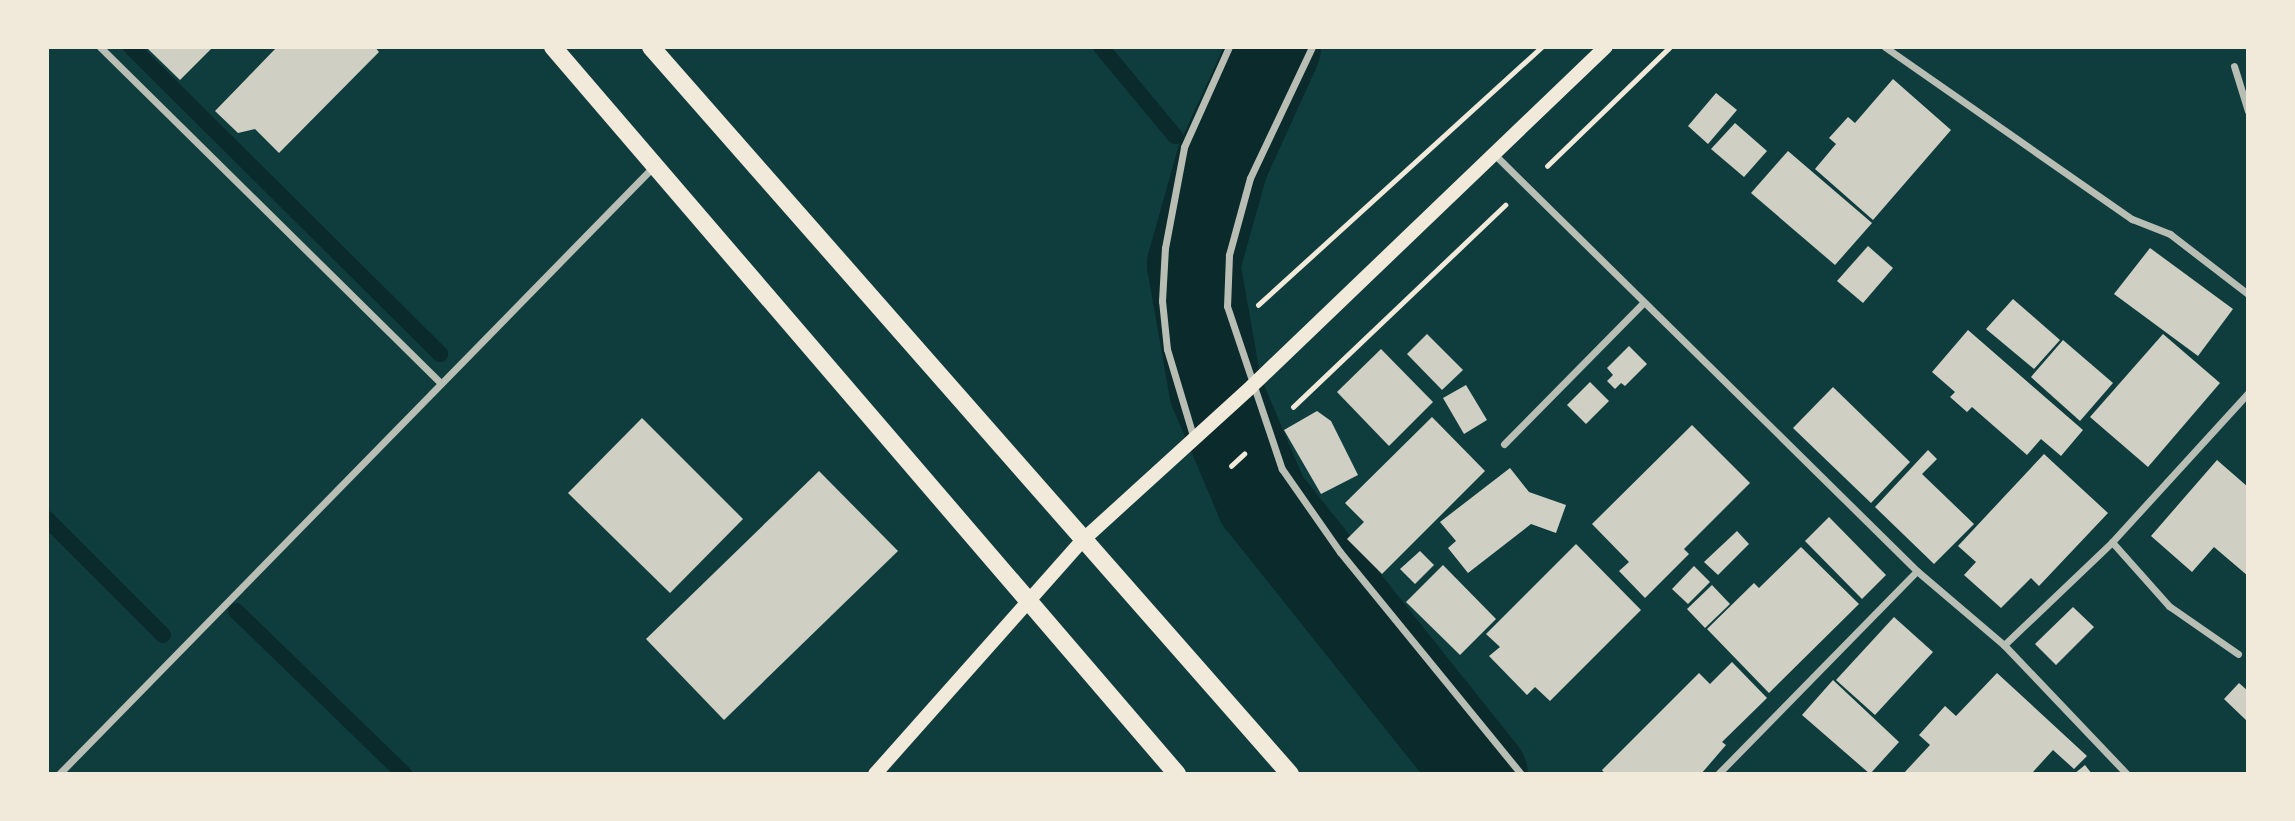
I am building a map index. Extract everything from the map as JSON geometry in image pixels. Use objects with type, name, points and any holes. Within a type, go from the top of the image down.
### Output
[{"type":"main road","points":[[553,47],[1029,605],[1177,774]]},
{"type":"main road","points":[[651,47],[1290,774]]},
{"type":"main road","points":[[875,774],[1029,605],[1084,539],[1247,390],[1606,47]]},
{"type":"street","points":[[100,47],[440,382]]},
{"type":"street","points":[[1199,434],[1167,349],[1162,301],[1165,248],[1184,146],[1229,47]]},
{"type":"street","points":[[1312,47],[1250,178],[1230,255],[1227,306],[1247,390],[1268,431],[1282,468],[1340,552],[1521,774]]},
{"type":"street","points":[[1885,47],[2132,219],[2170,233],[2248,295]]},
{"type":"street","points":[[2234,66],[2248,111]]},
{"type":"street","points":[[1494,153],[1917,571],[2004,645],[2127,774]]},
{"type":"street","points":[[59,774],[654,166]]},
{"type":"street","points":[[1504,444],[1643,303]]},
{"type":"street","points":[[2004,645],[2112,542],[2248,393]]},
{"type":"street","points":[[2112,542],[2169,606],[2238,654]]},
{"type":"street","points":[[1718,774],[1917,571]]},
{"type":"path","points":[[1234,327],[1542,47]]},
{"type":"path","points":[[1268,431],[1670,47]]},
{"type":"building","points":[[146,47],[213,47],[180,80]]},
{"type":"building","points":[[277,47],[375,47],[379,52],[279,153],[255,129],[238,133],[215,111]]},
{"type":"building","points":[[1893,79],[1951,130],[1873,220],[1815,169],[1836,144],[1829,138],[1848,117],[1855,123]]},
{"type":"building","points":[[1716,93],[1737,110],[1708,144],[1688,126]]},
{"type":"building","points":[[1735,123],[1767,151],[1744,177],[1711,149]]},
{"type":"building","points":[[1788,151],[1872,223],[1835,265],[1751,193]]},
{"type":"building","points":[[1868,246],[1893,268],[1863,303],[1837,281]]},
{"type":"building","points":[[2150,248],[2233,309],[2198,356],[2114,294]]},
{"type":"building","points":[[2013,299],[2060,340],[2034,369],[1986,329]]},
{"type":"building","points":[[1968,330],[2083,430],[2061,456],[2041,439],[2027,455],[1972,407],[1967,412],[1950,397],[1955,392],[1932,372]]},
{"type":"building","points":[[1427,334],[1463,370],[1442,390],[1407,354]]},
{"type":"building","points":[[2163,334],[2220,383],[2148,467],[2090,417]]},
{"type":"building","points":[[2063,340],[2113,383],[2080,421],[2031,377]]},
{"type":"building","points":[[1629,346],[1647,364],[1625,386],[1621,383],[1615,389],[1607,381],[1613,375],[1607,368]]},
{"type":"building","points":[[1381,349],[1433,402],[1389,446],[1337,392]]},
{"type":"building","points":[[1590,382],[1609,401],[1586,424],[1567,405]]},
{"type":"building","points":[[1466,385],[1487,420],[1464,434],[1443,398]]},
{"type":"building","points":[[1833,387],[1910,462],[1871,503],[1793,428]]},
{"type":"building","points":[[1317,411],[1331,421],[1358,475],[1321,494],[1284,430]]},
{"type":"building","points":[[1432,417],[1485,471],[1382,574],[1347,539],[1364,522],[1345,503]]},
{"type":"building","points":[[642,418],[743,519],[670,593],[568,493]]},
{"type":"building","points":[[1692,425],[1750,483],[1684,549],[1689,554],[1645,598],[1619,571],[1629,562],[1592,524]]},
{"type":"building","points":[[1928,450],[1937,459],[1922,474],[1974,524],[1934,564],[1875,507]]},
{"type":"building","points":[[2044,454],[2108,513],[2039,586],[2031,578],[2001,608],[1964,575],[1976,562],[1958,546]]},
{"type":"building","points":[[2217,460],[2248,487],[2248,576],[2214,547],[2192,572],[2151,536]]},
{"type":"building","points":[[1510,468],[1529,492],[1566,505],[1556,533],[1531,524],[1468,573],[1448,548],[1456,541],[1440,522]]},
{"type":"building","points":[[819,471],[898,551],[724,720],[646,639]]},
{"type":"building","points":[[1829,517],[1886,575],[1862,599],[1805,541]]},
{"type":"building","points":[[1737,531],[1749,544],[1718,575],[1704,562]]},
{"type":"building","points":[[1576,544],[1641,610],[1550,701],[1535,687],[1527,695],[1489,656],[1500,647],[1486,634]]},
{"type":"building","points":[[1801,547],[1859,604],[1769,693],[1707,629],[1754,583],[1759,588]]},
{"type":"building","points":[[1420,551],[1434,565],[1415,584],[1400,569]]},
{"type":"building","points":[[1443,565],[1496,619],[1460,655],[1406,602]]},
{"type":"building","points":[[1694,566],[1710,582],[1688,604],[1672,589]]},
{"type":"building","points":[[1712,585],[1730,604],[1705,628],[1687,609]]},
{"type":"building","points":[[2073,607],[2094,627],[2056,665],[2035,644]]},
{"type":"building","points":[[1894,617],[1933,652],[1875,715],[1836,680]]},
{"type":"building","points":[[1732,662],[1767,698],[1722,742],[1726,745],[1701,774],[1605,774],[1602,770],[1699,673],[1710,684]]},
{"type":"building","points":[[1997,673],[2087,756],[2074,769],[2053,750],[2031,774],[1903,774],[1930,745],[1919,735],[1945,706],[1956,716]]},
{"type":"building","points":[[1833,680],[1899,742],[1870,774],[1802,715]]},
{"type":"building","points":[[2239,683],[2248,691],[2248,722],[2224,699]]},
{"type":"building","points":[[2085,765],[2092,774],[2074,774]]},
{"type":"waterway","points":[[131,47],[440,354]]},
{"type":"waterway","points":[[1101,47],[1175,136]]},
{"type":"waterway","points":[[1274,47],[1222,161],[1193,264],[1215,389],[1262,500],[1481,774]]},
{"type":"waterway","points":[[47,519],[163,635]]},
{"type":"waterway","points":[[236,611],[404,774]]}]
